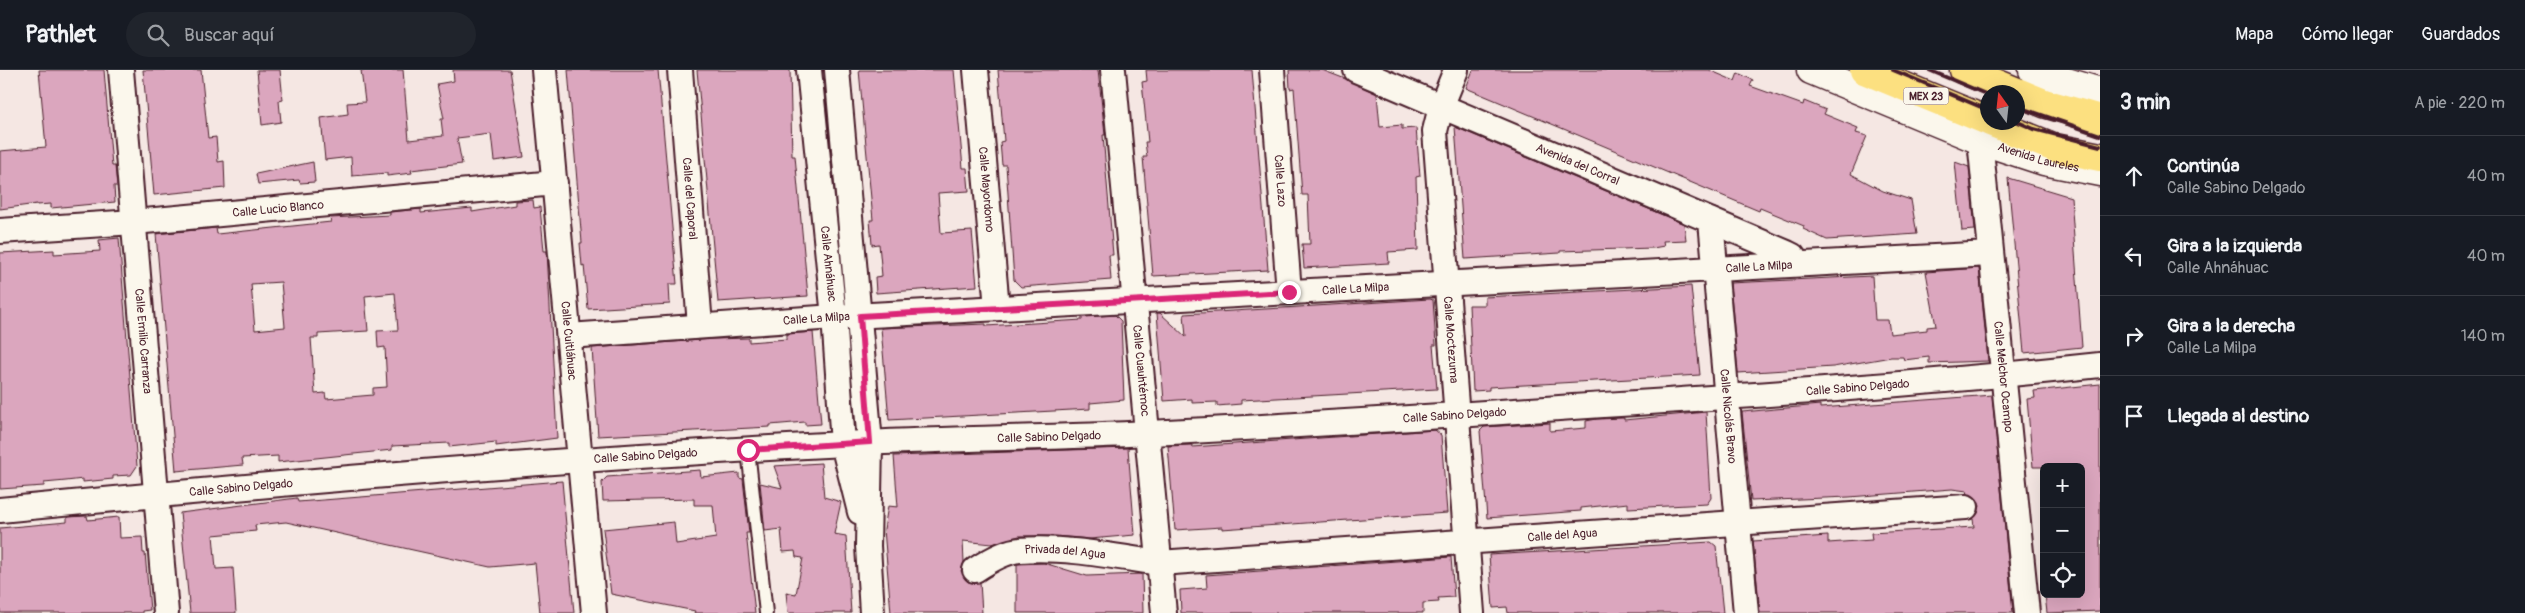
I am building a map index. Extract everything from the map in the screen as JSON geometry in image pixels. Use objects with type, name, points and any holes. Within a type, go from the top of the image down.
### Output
[{"type":"main road","name":"Avenida Laureles","points":[[1811,70],[1980,126]]},
{"type":"main road","name":"Avenida Laureles","points":[[1864,70],[1980,125]]},
{"type":"main road","points":[[1964,70],[2044,104],[2100,119]]},
{"type":"main road","points":[[2033,70],[2100,92]]},
{"type":"main road","name":"Avenida Laureles","points":[[1990,130],[2044,161],[2100,172]]},
{"type":"main road","name":"Avenida Laureles","points":[[1993,130],[2056,148],[2100,157]]},
{"type":"street","name":"Calle Emilio Carranza","points":[[120,70],[166,613]]},
{"type":"street","name":"Calle Cuitláhuac","points":[[544,70],[594,613]]},
{"type":"street","name":"Calle del Caporal","points":[[680,70],[700,326]]},
{"type":"street","name":"Calle Ahnáhuac","points":[[808,70],[834,317],[844,444],[868,546]]},
{"type":"street","name":"Calle Ahnáhuac","points":[[837,70],[870,442],[868,546],[872,613]]},
{"type":"street","name":"Calle Mayordomo","points":[[976,70],[997,308]]},
{"type":"street","name":"Calle Cuauhtémoc","points":[[1113,70],[1164,613]]},
{"type":"street","name":"Calle Lazo","points":[[1272,70],[1289,292]]},
{"type":"street","name":"Avenida del Corral","points":[[1356,70],[1787,253],[1793,256],[1797,264]]},
{"type":"street","name":"Calle Moctezuma","points":[[1456,70],[1441,107],[1435,131],[1472,613]]},
{"type":"street","name":"Calle Melchor Ocampo","points":[[1986,130],[1990,254],[2026,613]]},
{"type":"street","name":"Calle Lucio Blanco","points":[[0,231],[134,222],[555,183]]},
{"type":"street","name":"Calle Nicolás Bravo","points":[[1710,221],[1746,613]]},
{"type":"street","name":"Calle La Milpa","points":[[569,336],[834,317],[1990,254]]},
{"type":"street","name":"Calle Sabino Delgado","points":[[0,510],[156,495],[581,461],[870,442],[1148,434],[1457,415],[2003,376],[2100,366]]},
{"type":"street","name":"Calle del Agua","points":[[1159,562],[1966,508]]},
{"type":"street","name":"Privada del Agua","points":[[975,570],[988,562],[1019,550],[1068,552],[1159,562]]},
{"type":"lane","points":[[748,450],[766,613]]},
{"type":"building","points":[[39,70],[104,70],[112,166],[115,166],[117,186],[114,186],[115,202],[51,208],[51,204],[37,204],[0,209],[0,151],[46,147]]},
{"type":"building","points":[[143,70],[201,70],[208,138],[216,137],[218,162],[224,161],[225,188],[154,195]]},
{"type":"building","points":[[257,70],[280,70],[283,100],[279,101],[281,122],[262,125]]},
{"type":"building","points":[[361,70],[403,70],[409,140],[443,136],[441,119],[444,119],[437,84],[454,81],[453,70],[510,70],[524,157],[494,161],[491,134],[457,138],[462,164],[411,170],[412,173],[387,176],[387,173],[352,176],[351,157],[325,160],[321,118],[348,114],[347,103],[365,102]]},
{"type":"building","points":[[568,70],[658,70],[677,284],[669,284],[670,304],[588,309],[580,243],[582,243]]},
{"type":"building","points":[[697,70],[790,70],[792,156],[795,156],[808,296],[718,302]]},
{"type":"building","points":[[859,70],[954,70],[963,168],[967,168],[969,191],[938,193],[941,233],[972,231],[977,286],[876,293],[875,277],[882,276],[879,244],[872,245],[870,220],[873,220]]},
{"type":"building","points":[[998,70],[1098,70],[1105,135],[1103,135],[1113,255],[1109,255],[1111,280],[1021,287],[1014,280],[1006,165],[1002,165],[1000,142],[1004,141]]},
{"type":"building","points":[[1146,70],[1252,70],[1268,270],[1153,276],[1143,157],[1147,157],[1145,142],[1148,142],[1142,82],[1147,81]]},
{"type":"building","points":[[1289,70],[1322,70],[1348,80],[1377,94],[1380,127],[1402,125],[1402,129],[1416,128],[1420,176],[1416,177],[1418,250],[1388,252],[1389,263],[1304,268],[1302,244],[1310,244],[1308,195],[1302,195],[1294,88],[1290,89]]},
{"type":"building","points":[[1473,70],[1709,70],[1735,81],[1738,73],[1753,80],[1750,86],[1803,105],[1804,101],[1826,110],[1824,114],[1858,128],[1856,133],[1867,136],[1851,174],[1883,191],[1911,200],[1917,234],[1827,240],[1803,229],[1804,226],[1760,208],[1759,211],[1466,88]]},
{"type":"building","points":[[1455,127],[1684,224],[1686,240],[1663,241],[1664,246],[1653,248],[1560,251],[1560,253],[1465,259]]},
{"type":"building","points":[[313,162],[315,182],[300,183],[299,180],[258,184],[256,174]]},
{"type":"building","points":[[1955,162],[1969,167],[1975,230],[1962,231]]},
{"type":"building","points":[[2008,178],[2071,197],[2082,347],[2024,353]]},
{"type":"building","points":[[533,200],[534,208],[540,207],[544,251],[547,251],[557,438],[496,446],[496,442],[449,447],[449,443],[392,446],[392,450],[278,462],[278,456],[242,458],[243,465],[176,471],[156,234],[216,228],[217,234],[331,222],[330,218],[390,215],[390,212],[421,209],[421,213],[472,208],[472,212],[515,205],[515,201]],"holes":[[[281,282],[285,327],[255,330],[251,284]],[[395,293],[398,330],[377,331],[378,348],[385,347],[387,387],[373,388],[373,395],[326,399],[325,393],[315,394],[311,338],[318,338],[318,334],[368,331],[365,296]]]},
{"type":"building","points":[[119,238],[137,466],[131,475],[113,476],[113,479],[83,482],[83,479],[44,483],[44,486],[0,489],[0,253],[54,250],[54,254],[100,251],[99,240]]},
{"type":"building","points":[[1979,268],[1988,361],[1929,363],[1929,357],[1904,360],[1903,357],[1891,357],[1833,367],[1738,373],[1730,283],[1872,276],[1875,320],[1888,320],[1890,334],[1927,330],[1927,327],[1936,326],[1926,272]]},
{"type":"building","points":[[1691,286],[1700,375],[1489,387],[1489,390],[1473,391],[1469,305],[1485,305],[1485,297]]},
{"type":"building","points":[[1433,300],[1436,345],[1433,345],[1437,389],[1241,400],[1241,404],[1217,406],[1217,402],[1192,403],[1192,399],[1164,401],[1157,313],[1160,313],[1186,337],[1184,314]]},
{"type":"building","points":[[1115,315],[1121,321],[1124,400],[1090,403],[1090,409],[889,420],[881,328],[986,324],[986,326],[1082,320],[1082,317]]},
{"type":"building","points":[[813,332],[821,424],[805,425],[805,422],[770,425],[770,427],[598,436],[592,348],[714,339],[749,338],[749,342],[787,339],[787,334]]},
{"type":"building","points":[[2100,384],[2100,611],[2047,613],[2045,598],[2085,598],[2085,463],[2040,463],[2040,467],[2033,467],[2027,399],[2035,398],[2034,391]]},
{"type":"building","points":[[1992,395],[2013,613],[1760,613],[1753,541],[1828,536],[1828,543],[1872,540],[1871,533],[1974,527],[1973,519],[1978,513],[1980,506],[1977,499],[1968,494],[1967,491],[1952,489],[1849,497],[1751,501],[1742,412],[1820,405],[1820,408]]},
{"type":"building","points":[[1706,412],[1711,498],[1707,504],[1628,508],[1628,503],[1581,508],[1581,511],[1487,518],[1480,431],[1484,427],[1550,423],[1550,431],[1586,428],[1586,421],[1597,419],[1624,418],[1624,420]]},
{"type":"building","points":[[1435,430],[1441,435],[1447,513],[1222,529],[1222,527],[1175,530],[1168,446],[1192,445],[1192,447]]},
{"type":"building","points":[[1128,448],[1135,535],[1090,539],[1019,536],[992,544],[963,541],[964,562],[961,571],[968,582],[980,582],[982,613],[891,613],[884,529],[888,506],[898,507],[894,456]]},
{"type":"building","points":[[821,463],[824,497],[841,502],[834,534],[846,536],[851,613],[788,613],[786,592],[796,594],[803,558],[796,557],[795,551],[783,552],[781,529],[765,531],[760,483],[782,488],[774,466]]},
{"type":"building","points":[[700,470],[701,477],[739,473],[739,478],[743,479],[749,533],[746,533],[755,613],[694,613],[695,611],[611,594],[603,529],[674,522],[676,544],[716,538],[713,505],[694,505],[694,499],[603,501],[602,482],[607,477]]},
{"type":"building","points":[[562,481],[574,613],[540,613],[535,563],[490,567],[286,522],[255,525],[256,531],[213,535],[216,569],[233,568],[236,613],[190,613],[180,513],[297,498],[298,502]]},
{"type":"building","points":[[87,516],[88,520],[119,517],[120,538],[142,537],[150,610],[142,611],[142,613],[0,613],[0,528],[67,522],[67,517]]},
{"type":"building","points":[[1711,542],[1716,546],[1723,613],[1508,613],[1507,607],[1493,608],[1489,555]]},
{"type":"building","points":[[1451,557],[1454,597],[1438,598],[1439,602],[1423,603],[1423,613],[1181,613],[1180,590],[1207,588],[1206,575]]},
{"type":"building","points":[[1044,563],[1087,576],[1142,574],[1143,613],[1017,613],[1017,564]]},
{"type":"railway","points":[[1893,70],[1980,107]]},
{"type":"railway","points":[[1929,70],[1980,92]]},
{"type":"railway","points":[[2025,109],[2100,135]]},
{"type":"railway","points":[[2025,125],[2100,146]]},
{"type":"route","points":[[748,450],[870,442],[860,316],[1289,292]]}]
